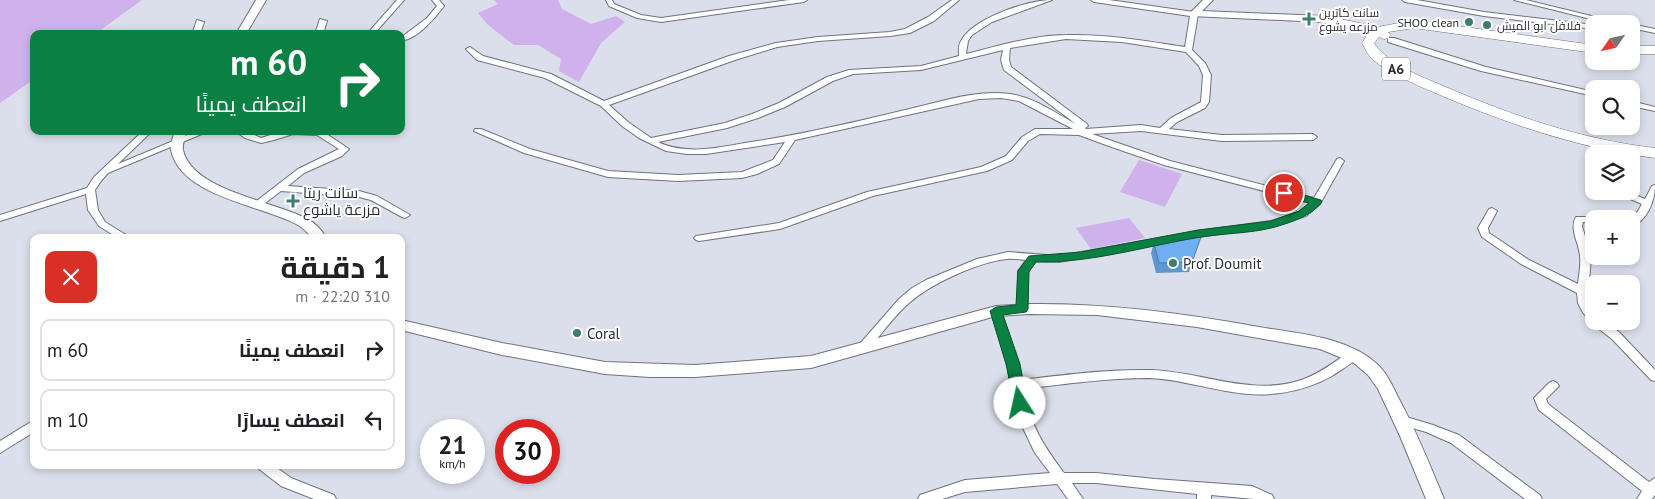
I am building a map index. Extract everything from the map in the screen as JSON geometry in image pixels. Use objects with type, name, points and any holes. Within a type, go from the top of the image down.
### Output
[{"type":"highway","points":[[1322,18],[1391,40]]},
{"type":"highway","points":[[1376,34],[1397,26],[1426,25],[1585,48]]},
{"type":"highway","name":"A6","points":[[1376,34],[1369,40],[1368,47],[1381,60],[1404,73],[1466,100],[1522,122],[1573,137],[1654,154]]},
{"type":"highway","points":[[1640,50],[1655,50]]},
{"type":"street","points":[[243,30],[261,0]]},
{"type":"street","points":[[374,30],[400,0]]},
{"type":"street","points":[[406,38],[437,13],[441,6],[435,0]]},
{"type":"street","points":[[609,0],[611,5],[639,16],[661,20],[804,0]]},
{"type":"street","points":[[604,104],[770,46],[797,41],[907,31],[931,19],[956,0]]},
{"type":"street","points":[[963,56],[964,41],[974,30],[991,20],[1049,0]]},
{"type":"street","points":[[1094,0],[1194,14],[1322,18]]},
{"type":"street","points":[[1188,50],[1194,14],[1208,0]]},
{"type":"street","points":[[1405,0],[1484,14],[1585,26]]},
{"type":"street","points":[[1520,0],[1585,15]]},
{"type":"street","points":[[320,30],[322,21]]},
{"type":"street","points":[[197,30],[200,22]]},
{"type":"street","points":[[651,141],[727,125],[755,116],[782,105],[840,76],[858,71],[921,68],[1007,46],[1052,38],[1090,37],[1188,50],[1202,65],[1207,76],[1205,102],[1202,106],[1174,120],[1163,130]]},
{"type":"street","points":[[1391,40],[1484,69],[1585,92]]},
{"type":"street","points":[[1007,46],[1005,60],[1007,68],[1085,132]]},
{"type":"street","points":[[470,49],[480,58],[548,76],[604,104],[633,129],[666,149],[684,152],[705,152],[791,140],[949,104],[999,96],[1022,99],[1125,151],[1317,202]]},
{"type":"street","points":[[1640,105],[1655,109]]},
{"type":"street","points":[[700,238],[780,226],[870,194],[984,169],[1009,158],[1025,138],[1038,131],[1085,132],[1129,129],[1163,130],[1222,138],[1313,137]]},
{"type":"street","points":[[478,131],[527,151],[608,174],[678,178],[742,175],[754,172],[776,162],[791,140]]},
{"type":"street","points":[[0,218],[90,190],[97,179],[144,135]]},
{"type":"street","points":[[180,135],[177,144],[178,153],[193,173],[224,193],[288,215],[304,223],[316,234]]},
{"type":"street","points":[[103,173],[196,135]]},
{"type":"street","points":[[245,135],[250,138],[267,141],[283,135]]},
{"type":"street","points":[[257,204],[301,171],[340,154],[345,149],[322,135]]},
{"type":"street","points":[[862,349],[903,302],[930,282],[982,260],[1008,255],[1059,259],[1198,234],[1272,224],[1303,214],[1317,202],[1340,161]]},
{"type":"street","points":[[279,188],[359,194],[374,198],[405,215]]},
{"type":"street","points":[[1640,215],[1655,188]]},
{"type":"street","points":[[90,190],[93,210],[102,224],[119,234]]},
{"type":"street","points":[[1637,200],[1647,204]]},
{"type":"street","points":[[1492,212],[1482,228],[1486,235],[1525,262],[1581,290]]},
{"type":"street","points":[[1585,218],[1578,221],[1578,229],[1585,254]]},
{"type":"street","points":[[1022,309],[1024,271],[1033,258]]},
{"type":"street","points":[[1585,264],[1581,290],[1585,305]]},
{"type":"street","points":[[405,326],[502,349],[605,368],[695,371],[811,362],[996,311],[1063,308],[1163,316],[1293,338],[1353,355],[1367,364],[1378,375],[1403,421],[1436,499]]},
{"type":"street","points":[[996,311],[1013,364],[1020,403],[1035,441],[1076,499]]},
{"type":"street","points":[[1608,330],[1655,376]]},
{"type":"street","points":[[1017,385],[1119,373],[1171,375],[1231,388],[1271,390],[1297,387],[1313,381],[1353,355]]},
{"type":"street","points":[[1553,386],[1540,398],[1540,403],[1543,407],[1650,491]]},
{"type":"street","points":[[1403,421],[1429,428],[1455,439],[1535,499]]},
{"type":"street","points":[[0,448],[30,428]]},
{"type":"street","points":[[269,469],[286,482],[329,499]]},
{"type":"street","points":[[925,499],[965,486],[1061,478],[1096,478],[1204,493],[1252,492],[1268,499]]},
{"type":"shaded area","points":[[0,0],[142,0],[101,30],[30,30],[30,82],[0,103]]},
{"type":"shaded area","points":[[494,0],[558,0],[562,9],[591,24],[616,16],[625,22],[601,43],[579,82],[559,71],[561,59],[538,45],[514,45],[488,25],[478,13],[498,4]]},
{"type":"shaded area","points":[[1139,160],[1182,174],[1165,207],[1120,192]]},
{"type":"shaded area","points":[[1129,218],[1145,238],[1091,249],[1076,228]]},
{"type":"building","points":[[1201,237],[1192,262],[1159,263],[1154,243]]},
{"type":"place","name":"سانت كاترين مزرعه يشوع","points":[[1309,19]]},
{"type":"place","name":"SHOO clean","points":[[1469,22]]},
{"type":"place","name":"فلافل ابو الميش","points":[[1487,25]]},
{"type":"place","name":"سانت ريتا مزرعة ياشوع","points":[[293,201]]},
{"type":"place","name":"Prof. Doumit","points":[[1173,263]]},
{"type":"place","name":"Coral","points":[[577,333]]},
{"type":"route","points":[[1020,403],[1013,364],[996,311],[1022,309],[1024,271],[1033,258],[1059,259],[1081,256],[1198,234],[1272,224],[1303,214],[1317,202],[1284,193]]}]
